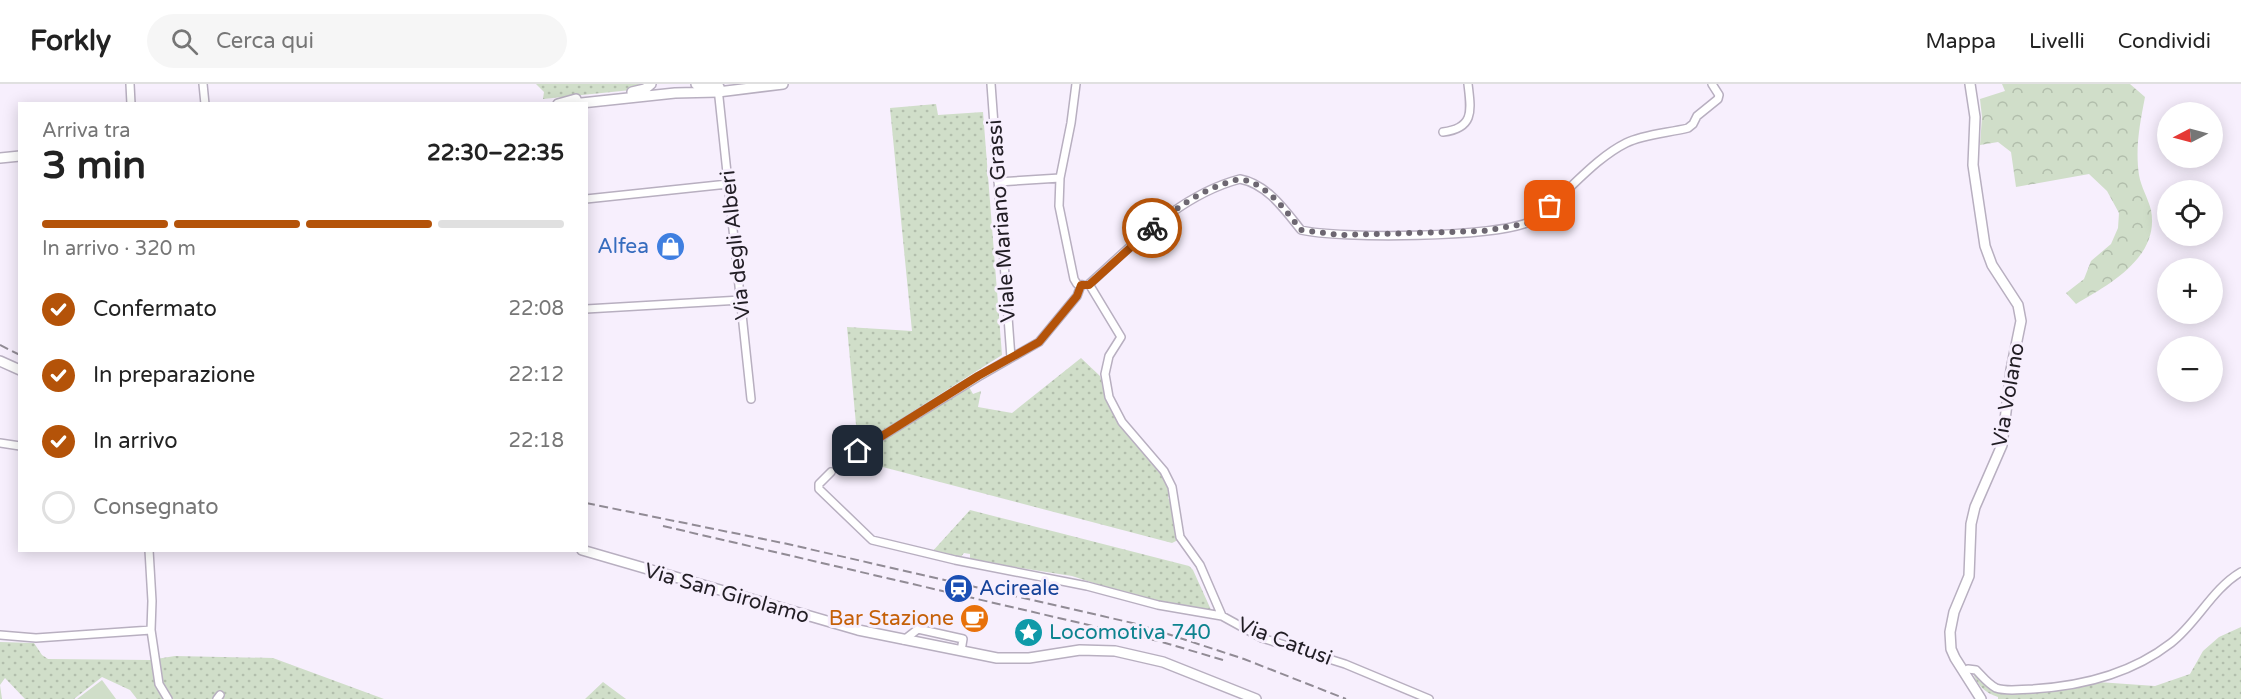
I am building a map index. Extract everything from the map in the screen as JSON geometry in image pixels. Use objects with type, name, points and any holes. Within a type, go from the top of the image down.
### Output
[{"type":"street","points":[[130,84],[131,102]]},
{"type":"street","points":[[203,84],[205,102]]},
{"type":"street","points":[[564,102],[639,91],[651,84]]},
{"type":"street","points":[[696,84],[718,89]]},
{"type":"street","points":[[584,102],[676,87],[718,89],[783,84]]},
{"type":"street","name":"Viale Mariano Grassi","points":[[991,84],[1011,358]]},
{"type":"street","name":"Via Catusi","points":[[1076,84],[1060,178],[1059,206],[1074,279],[1077,284],[1085,285],[1121,337],[1109,356],[1105,374],[1109,397],[1122,422],[1164,471],[1172,487],[1180,537],[1200,565],[1222,616],[1262,638],[1345,664],[1429,699]]},
{"type":"street","points":[[1443,132],[1455,131],[1469,117],[1468,84]]},
{"type":"street","points":[[858,451],[978,376],[1039,342],[1085,285],[1172,211],[1203,193],[1240,179],[1269,194],[1284,207],[1301,230],[1307,232],[1340,235],[1439,234],[1484,231],[1529,223],[1589,170],[1624,144],[1688,128],[1694,124],[1697,116],[1718,99],[1719,95],[1712,84]]},
{"type":"street","name":"Via Volano","points":[[1970,84],[1975,117],[1973,165],[1985,246],[1992,265],[2018,305],[2021,321],[2011,370],[2002,445],[1975,507],[1971,524],[1970,576],[1951,622],[1951,649],[1981,699]]},
{"type":"street","name":"Via degli Alberi","points":[[718,89],[751,399]]},
{"type":"street","points":[[0,158],[18,156]]},
{"type":"street","points":[[998,182],[1060,178]]},
{"type":"street","points":[[588,199],[728,183]]},
{"type":"street","points":[[588,309],[741,300]]},
{"type":"street","points":[[0,361],[18,369]]},
{"type":"street","points":[[0,443],[18,446]]},
{"type":"street","points":[[831,472],[819,484],[819,489],[872,540],[956,560],[1087,586],[1158,605],[1222,616]]},
{"type":"street","points":[[149,552],[151,630],[159,684],[168,699]]},
{"type":"street","name":"Via San Girolamo","points":[[588,552],[821,621],[903,640],[1012,659],[1080,650],[1115,651],[1163,662],[1256,699]]},
{"type":"street","points":[[1964,673],[1968,669],[1976,670],[1987,682],[2006,690],[2075,685],[2097,680],[2142,661],[2171,643],[2195,621],[2228,579],[2241,572]]},
{"type":"street","points":[[903,640],[918,629],[963,639],[961,651]]},
{"type":"street","points":[[0,635],[36,638],[151,630]]},
{"type":"green space","points":[[536,84],[646,84],[631,90],[543,99],[544,92]]},
{"type":"green space","points":[[2002,84],[2130,84],[2145,97],[2138,145],[2138,165],[2140,179],[2151,210],[2152,227],[2148,242],[2130,267],[2076,304],[2066,293],[2084,279],[2091,261],[2111,244],[2118,228],[2119,213],[2107,191],[2089,174],[2016,187],[2011,152],[1998,142],[1980,145],[1982,117],[1980,99],[2005,91]]},
{"type":"green space","points":[[936,104],[938,115],[983,112],[1002,355],[858,446],[847,327],[912,331],[890,108]]},
{"type":"green space","points":[[1081,358],[1100,376],[1107,399],[1120,424],[1167,481],[1170,492],[1168,498],[1171,502],[1178,540],[1172,543],[856,460],[861,454],[969,387],[973,394],[981,391],[978,407],[1012,413]]},
{"type":"green space","points":[[970,510],[1189,566],[1212,612],[1159,604],[1072,576],[970,560],[970,554],[964,553],[959,559],[931,553]]},
{"type":"green space","points":[[2241,627],[2241,699],[1998,699],[1982,688],[1973,673],[1990,688],[1999,692],[2098,682],[2155,686],[2190,674],[2203,651],[2219,637]]},
{"type":"green space","points":[[0,642],[34,643],[42,655],[48,659],[150,660],[175,656],[273,658],[384,699],[137,699],[130,690],[102,677],[74,699],[25,699],[5,678],[0,685]]},
{"type":"green space","points":[[102,680],[116,699],[77,699]]},
{"type":"green space","points":[[603,682],[626,699],[585,699]]},
{"type":"tunnel","points":[[831,472],[858,451]]},
{"type":"railway","points":[[0,345],[18,354]]},
{"type":"railway","points":[[588,503],[783,543],[1137,624],[1244,659],[1346,699]]},
{"type":"railway","points":[[663,526],[1162,642],[1223,660]]},
{"type":"way so far","points":[[1152,228],[1172,211],[1203,193],[1240,179],[1269,194],[1284,207],[1301,230],[1340,235],[1484,231],[1529,223],[1550,206]]},
{"type":"place","name":"Alfea","points":[[670,246]]},
{"type":"place","name":"Acireale","points":[[958,588]]},
{"type":"place","name":"Bar Stazione","points":[[975,618]]},
{"type":"place","name":"Locomotiva 740","points":[[1028,632]]},
{"type":"route","points":[[858,451],[978,376],[1039,342],[1077,296],[1081,285],[1089,285],[1152,228]]}]
